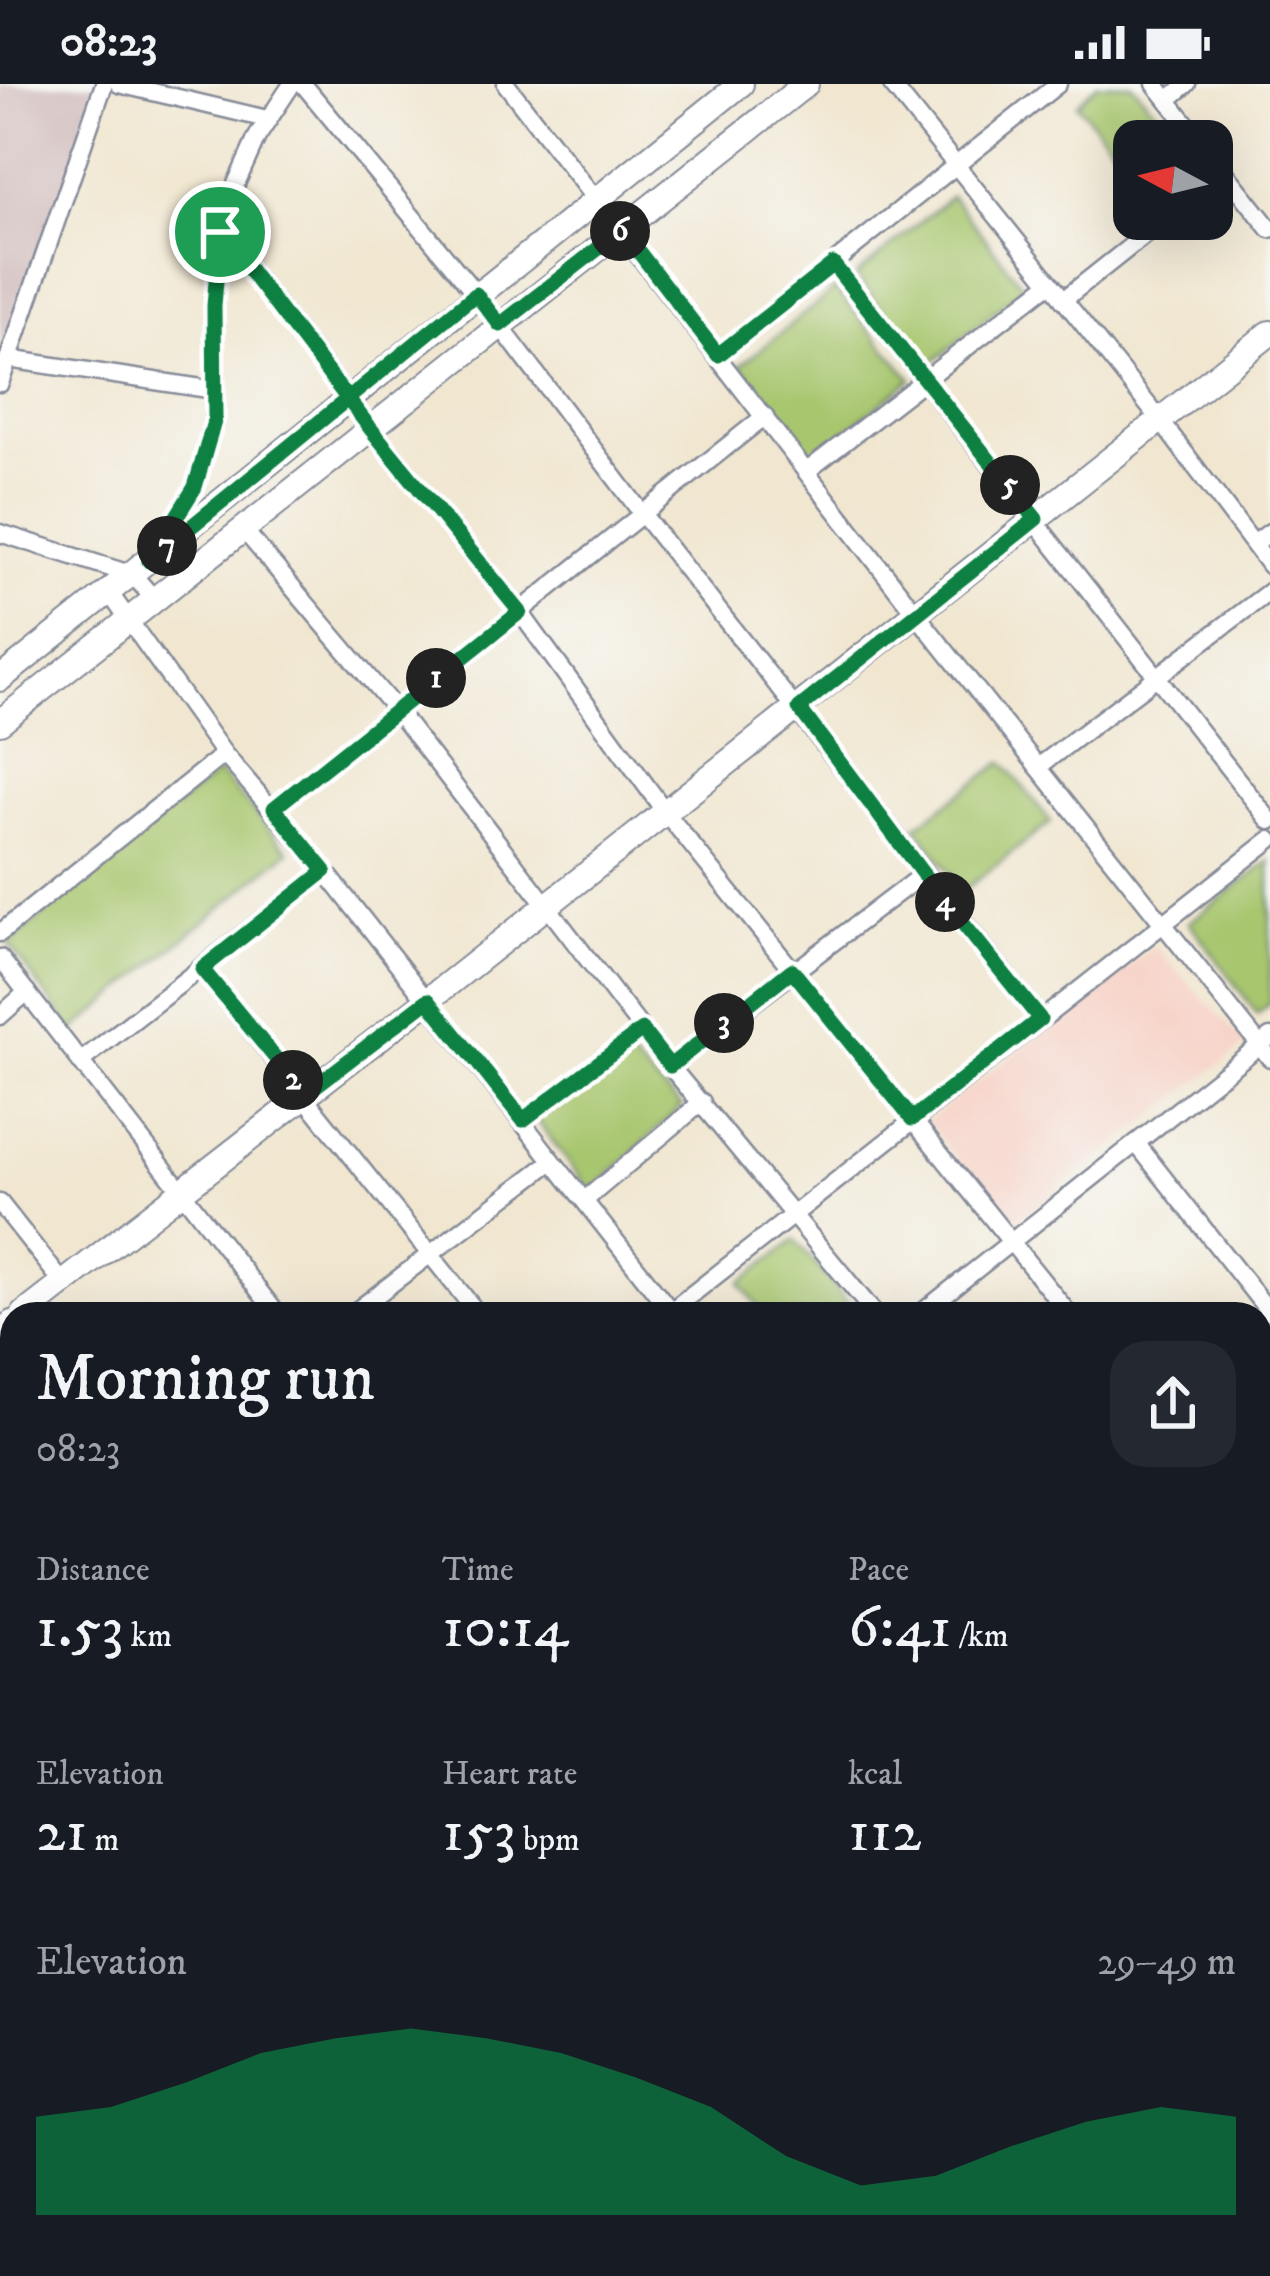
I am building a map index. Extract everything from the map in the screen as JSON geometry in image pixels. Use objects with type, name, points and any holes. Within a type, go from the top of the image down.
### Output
[{"type":"street","points":[[0,383],[104,84]]},
{"type":"street","points":[[119,84],[267,119]]},
{"type":"street","points":[[141,568],[195,487],[215,418],[214,306],[220,232],[238,176],[267,119],[292,84]]},
{"type":"street","points":[[303,84],[476,294],[644,516],[1040,1019]]},
{"type":"street","points":[[506,84],[917,615],[1162,924],[1266,1047],[935,1302]]},
{"type":"street","points":[[0,679],[741,84]]},
{"type":"street","points":[[0,722],[806,84]]},
{"type":"street","points":[[891,84],[1160,420],[1270,566]]},
{"type":"street","points":[[718,355],[1058,84]]},
{"type":"street","points":[[1155,84],[1184,120]]},
{"type":"street","points":[[1168,100],[1187,84]]},
{"type":"street","points":[[1233,192],[1270,229]]},
{"type":"street","points":[[220,232],[370,428],[520,612],[666,813],[1059,1302]]},
{"type":"street","points":[[1063,300],[1139,240]]},
{"type":"street","points":[[833,264],[1270,821]]},
{"type":"street","points":[[806,471],[1050,283]]},
{"type":"street","points":[[39,1302],[1270,333]]},
{"type":"street","points":[[8,359],[215,390]]},
{"type":"street","points":[[274,808],[765,416]]},
{"type":"street","points":[[243,529],[396,710],[670,1066],[864,1302]]},
{"type":"street","points":[[1254,544],[1270,532]]},
{"type":"street","points":[[0,533],[141,568]]},
{"type":"street","points":[[141,568],[155,600]]},
{"type":"street","points":[[1038,767],[1270,591]]},
{"type":"street","points":[[108,592],[224,754],[325,871],[663,1302]]},
{"type":"street","points":[[0,933],[224,754]]},
{"type":"street","points":[[684,1302],[1270,840]]},
{"type":"street","points":[[80,1062],[325,871]]},
{"type":"street","points":[[670,1066],[923,874]]},
{"type":"street","points":[[0,958],[268,1302]]},
{"type":"street","points":[[202,969],[468,1302]]},
{"type":"street","points":[[0,1016],[27,992]]},
{"type":"street","points":[[523,1120],[642,1030]]},
{"type":"street","points":[[586,1199],[702,1102]]},
{"type":"street","points":[[1136,1143],[1261,1302]]},
{"type":"street","points":[[369,1302],[551,1162]]},
{"type":"street","points":[[0,1203],[63,1283]]},
{"type":"shaded area","points":[[0,84],[108,84],[0,397]]},
{"type":"shaded area","points":[[1155,947],[1246,1044],[1011,1225],[926,1121]]},
{"type":"green space","points":[[1097,84],[1132,84],[1164,120],[1113,120],[1113,148],[1077,104]]},
{"type":"green space","points":[[951,196],[1024,287],[927,367],[856,276]]},
{"type":"green space","points":[[835,289],[912,379],[812,458],[740,366]]},
{"type":"green space","points":[[1003,762],[1051,822],[963,891],[916,826]]},
{"type":"green space","points":[[218,772],[289,851],[73,1031],[8,944]]},
{"type":"green space","points":[[1270,861],[1270,1004],[1257,1014],[1189,922]]},
{"type":"green space","points":[[621,1049],[682,1106],[591,1192],[535,1118]]},
{"type":"green space","points":[[795,1240],[847,1302],[755,1302],[740,1283]]},
{"type":"route","points":[[220,232],[214,306],[215,418],[195,487],[149,561],[348,398],[476,294],[500,325],[622,230],[718,355],[833,264],[1036,519],[799,708],[923,874],[1040,1019],[912,1119],[792,970],[670,1066],[642,1030],[523,1120],[428,1000],[305,1094],[202,969],[325,871],[274,808],[520,612],[370,428],[348,398],[220,232]]}]
